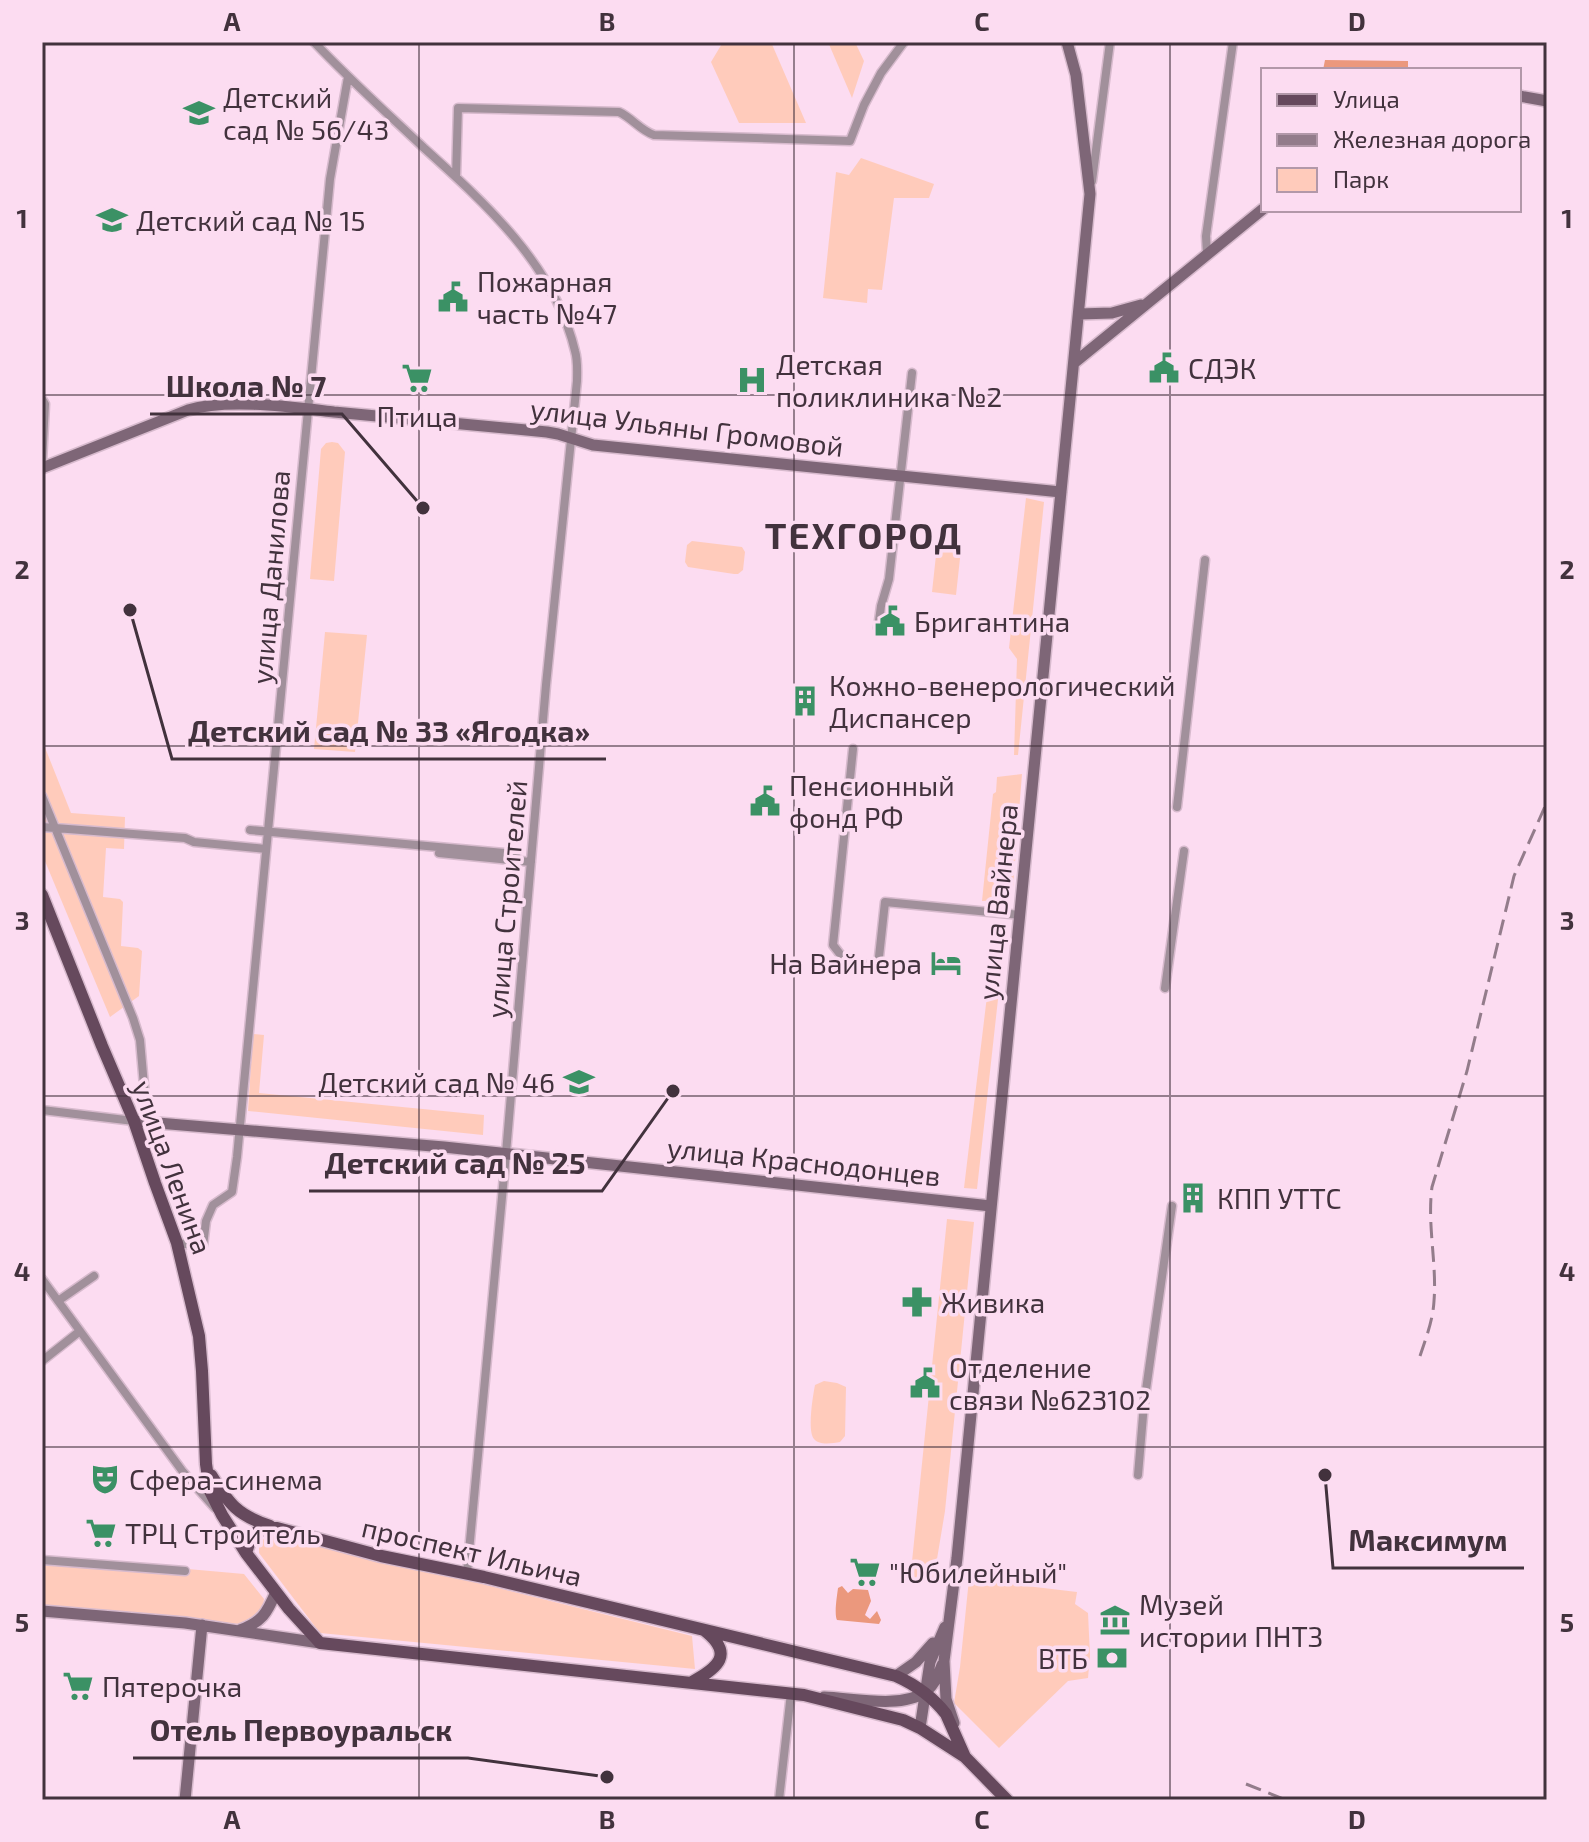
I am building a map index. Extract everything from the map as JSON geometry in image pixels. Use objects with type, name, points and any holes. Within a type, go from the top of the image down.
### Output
[{"type":"main road","name":"улица Вайнера","points":[[965,1757],[946,1699],[944,1661],[957,1558],[1090,194],[1076,75],[1067,42]]},
{"type":"main road","points":[[1521,96],[1547,101]]},
{"type":"main road","points":[[1074,363],[1261,211]]},
{"type":"main road","points":[[1079,314],[1112,313],[1146,304]]},
{"type":"main road","name":"улица Ульяны Громовой","points":[[42,465],[203,406],[221,404],[308,409],[547,432],[593,445],[1061,492]]},
{"type":"main road","name":"улица Ленина","points":[[42,895],[134,1121],[177,1243],[199,1336],[210,1491],[246,1553],[320,1643]]},
{"type":"main road","name":"улица Краснодонцев","points":[[134,1121],[506,1154],[991,1206]]},
{"type":"main road","points":[[206,1468],[229,1503],[249,1519],[277,1528]]},
{"type":"main road","points":[[246,1553],[258,1530],[277,1528]]},
{"type":"main road","name":"проспект Ильича","points":[[277,1528],[381,1556],[467,1573],[896,1676],[925,1692],[946,1714],[965,1757]]},
{"type":"main road","points":[[239,1630],[253,1625],[267,1613],[276,1592]]},
{"type":"main road","points":[[42,1611],[202,1625],[320,1643],[798,1694],[901,1701],[925,1692],[937,1678],[944,1661]]},
{"type":"main road","name":"улица Вайнера","points":[[920,1728],[930,1662],[950,1615]]},
{"type":"main road","points":[[185,1800],[202,1625]]},
{"type":"main road","points":[[692,1682],[712,1671],[720,1660],[720,1648],[712,1636],[702,1629]]},
{"type":"main road","points":[[896,1676],[916,1662],[943,1630]]},
{"type":"main road","points":[[798,1694],[903,1720],[920,1728],[965,1757],[1007,1800]]},
{"type":"street","name":"улица Строителей","points":[[314,42],[509,230],[538,268],[563,315],[576,354],[572,439],[546,685],[467,1573]]},
{"type":"street","points":[[456,177],[458,108],[619,112],[645,132],[654,135],[850,141],[881,73],[904,42]]},
{"type":"street","name":"улица Вайнера","points":[[1090,194],[1110,42]]},
{"type":"street","points":[[1207,254],[1206,236],[1233,42]]},
{"type":"street","name":"улица Данилова","points":[[177,1243],[203,1246],[206,1221],[213,1205],[232,1192],[330,179],[348,77]]},
{"type":"street","points":[[878,628],[889,579],[912,373]]},
{"type":"street","points":[[42,399],[45,404],[42,465]]},
{"type":"street","points":[[1177,807],[1205,560]]},
{"type":"street","points":[[853,749],[833,945],[847,963],[878,966],[885,902],[1020,915]]},
{"type":"street","points":[[42,796],[140,1040],[145,1097]]},
{"type":"street","points":[[42,827],[185,838],[194,842],[266,849]]},
{"type":"street","points":[[250,830],[531,862]]},
{"type":"street","points":[[268,834],[516,854]]},
{"type":"street","points":[[1165,988],[1184,851]]},
{"type":"street","points":[[42,1110],[134,1121]]},
{"type":"street","points":[[1138,1475],[1144,1404],[1172,1206]]},
{"type":"street","points":[[58,1301],[94,1276]]},
{"type":"street","name":"улица Ленина","points":[[42,1279],[183,1472],[222,1515]]},
{"type":"street","points":[[42,1361],[80,1331]]},
{"type":"street","points":[[42,1560],[185,1571]]},
{"type":"street","points":[[779,1800],[798,1694]]},
{"type":"green space","points":[[723,42],[771,42],[806,123],[739,123],[711,62]]},
{"type":"green space","points":[[828,42],[855,42],[864,61],[852,98]]},
{"type":"green space","points":[[861,158],[934,184],[929,198],[894,198],[882,290],[868,289],[867,303],[823,298],[836,172],[849,175]]},
{"type":"green space","points":[[332,442],[338,443],[345,452],[334,581],[310,579],[321,449]]},
{"type":"green space","points":[[1026,498],[1044,502],[1018,755],[1014,755],[1017,659],[1009,648]]},
{"type":"green space","points":[[692,541],[742,547],[745,552],[743,570],[734,574],[688,567],[685,562],[687,545]]},
{"type":"green space","points":[[937,546],[961,549],[956,595],[932,592]]},
{"type":"green space","points":[[325,632],[367,635],[355,752],[314,749]]},
{"type":"green space","points":[[42,740],[71,813],[125,817],[124,849],[106,848],[103,897],[123,902],[121,946],[142,951],[139,996],[110,1017],[42,854]]},
{"type":"green space","points":[[1022,774],[1013,887],[1003,900],[982,901],[997,777]]},
{"type":"green space","points":[[995,929],[1005,936],[977,1189],[964,1188]]},
{"type":"green space","points":[[253,1034],[264,1035],[259,1093],[484,1115],[483,1135],[248,1111]]},
{"type":"green space","points":[[947,1219],[974,1222],[945,1511],[933,1583],[910,1581]]},
{"type":"green space","points":[[824,1381],[846,1387],[845,1436],[840,1442],[827,1444],[814,1439],[811,1429],[815,1385]]},
{"type":"green space","points":[[267,1535],[692,1636],[695,1669],[320,1633],[259,1553],[259,1545]]},
{"type":"green space","points":[[42,1556],[244,1574],[264,1599],[262,1611],[239,1624],[42,1607]]},
{"type":"green space","points":[[969,1579],[1077,1592],[1075,1604],[1088,1613],[1088,1678],[1068,1681],[999,1748],[954,1703]]},
{"type":"shaded area","points":[[1325,60],[1408,61],[1408,68],[1323,68]]},
{"type":"shaded area","points":[[842,1586],[848,1593],[853,1589],[868,1590],[871,1601],[865,1615],[870,1619],[877,1611],[881,1620],[879,1624],[837,1620],[838,1588]]},
{"type":"railway","points":[[1420,1356],[1434,1301],[1432,1187],[1467,1071],[1514,876],[1547,802]]},
{"type":"railway","points":[[1246,1784],[1286,1800]]},
{"type":"place","name":"Детский сад № 56/43","points":[[199,113]]},
{"type":"place","name":"Детский сад № 15","points":[[112,220]]},
{"type":"place","name":"Пожарная часть №47","points":[[453,297]]},
{"type":"place","name":"СДЭК","points":[[1164,368]]},
{"type":"place","name":"Птица","points":[[417,378]]},
{"type":"place","name":"Детская поликлиника №2","points":[[752,380]]},
{"type":"place","name":"Школа № 7","points":[[423,508]]},
{"type":"place","name":"Детский сад № 33 «Ягодка»","points":[[130,610]]},
{"type":"place","name":"Бригантина","points":[[890,621]]},
{"type":"place","name":"Кожно-венерологический Диспансер","points":[[805,701]]},
{"type":"place","name":"Пенсионный фонд РФ","points":[[765,801]]},
{"type":"place","name":"На Вайнера","points":[[946,963]]},
{"type":"place","name":"Детский сад № 46","points":[[579,1082]]},
{"type":"place","name":"Детский сад № 25","points":[[673,1091]]},
{"type":"place","name":"КПП УТТС","points":[[1193,1198]]},
{"type":"place","name":"Живика","points":[[917,1302]]},
{"type":"place","name":"Отделение связи №623102","points":[[925,1383]]},
{"type":"place","name":"Максимум","points":[[1325,1475]]},
{"type":"place","name":"Сфера-синема","points":[[105,1479]]},
{"type":"place","name":"ТРЦ Строитель","points":[[101,1533]]},
{"type":"place","name":"\"Юбилейный\"","points":[[865,1572]]},
{"type":"place","name":"Музей истории ПНТЗ","points":[[1115,1620]]},
{"type":"place","name":"ВТБ","points":[[1112,1658]]},
{"type":"place","name":"Пятерочка","points":[[78,1686]]},
{"type":"place","name":"Отель Первоуральск","points":[[607,1777]]},
{"type":"district","name":"ТЕХГОРОД","points":[[864,534]]}]
